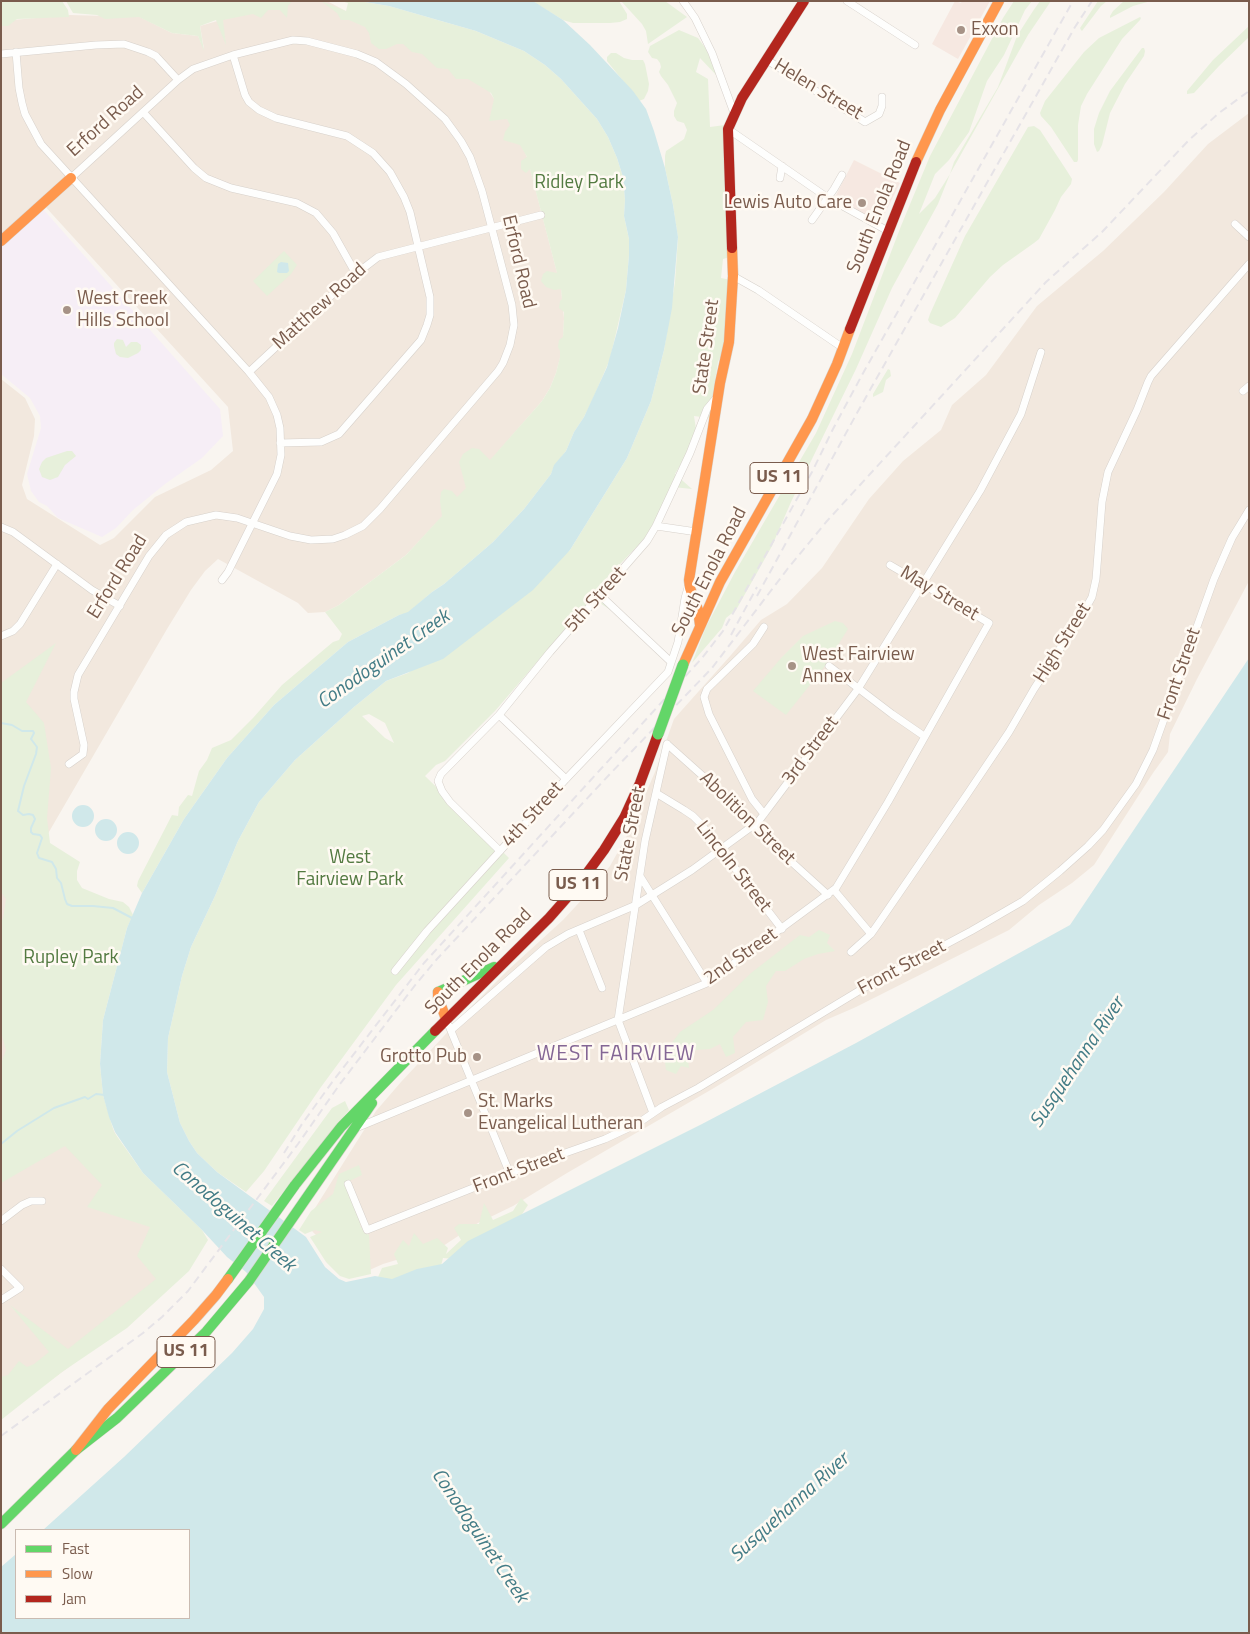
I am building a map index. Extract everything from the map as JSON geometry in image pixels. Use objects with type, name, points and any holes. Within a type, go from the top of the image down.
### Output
[{"type":"main road","name":"State Street","points":[[700,625],[698,610],[690,588],[696,532],[718,395],[729,342],[734,276],[728,129],[734,113],[804,1]]},
{"type":"main road","name":"South Enola Road","points":[[76,1450],[108,1409],[216,1295],[325,1146],[446,1019],[560,906],[579,884],[615,834],[633,800],[683,665],[709,605],[732,559],[812,420],[843,348],[910,174],[930,130],[1000,1]]},
{"type":"main road","name":"Erford Road","points":[[1,241],[71,178]]},
{"type":"main road","points":[[690,588],[709,605]]},
{"type":"main road","points":[[446,1019],[438,992],[500,965]]},
{"type":"main road","name":"South Enola Road","points":[[76,1450],[117,1418],[194,1345],[217,1320],[292,1220],[388,1079]]},
{"type":"main road","name":"US 11","points":[[1,1524],[76,1450]]},
{"type":"street","points":[[683,1],[700,26],[712,52],[734,113]]},
{"type":"street","points":[[847,1],[915,45]]},
{"type":"street","name":"Erford Road","points":[[69,764],[83,754],[84,745],[74,699],[78,675],[154,548],[166,535],[175,528],[194,519],[216,515],[231,516],[290,536],[311,540],[333,539],[355,530],[380,510],[484,389],[503,363],[510,345],[514,325],[512,305],[492,227],[476,172],[462,141],[448,123],[429,104],[386,68],[357,54],[297,40],[280,42],[233,55],[193,69],[178,80],[71,178]]},
{"type":"street","points":[[1,54],[124,44],[156,56],[178,80]]},
{"type":"street","points":[[16,52],[19,88],[26,114],[41,144],[260,384],[274,407],[280,428],[280,465],[228,572],[222,580]]},
{"type":"street","points":[[233,55],[249,102],[259,110],[276,118],[347,136],[365,147],[390,172],[404,197],[430,297],[430,315],[421,340],[339,434],[321,442],[280,443]]},
{"type":"street","name":"Helen Street","points":[[767,60],[865,122],[879,114],[882,106],[882,97]]},
{"type":"street","points":[[143,112],[194,168],[206,178],[231,188],[297,203],[316,213],[333,233],[356,274]]},
{"type":"street","points":[[728,129],[828,198],[888,231]]},
{"type":"street","points":[[780,178],[782,166]]},
{"type":"street","points":[[812,220],[842,174]]},
{"type":"street","name":"Matthew Road","points":[[249,372],[356,274],[378,257],[541,215]]},
{"type":"street","points":[[1235,224],[1249,237]]},
{"type":"street","name":"High Street","points":[[851,952],[871,934],[990,761],[1092,596],[1096,579],[1102,502],[1108,472],[1151,376],[1249,264]]},
{"type":"street","points":[[734,276],[758,290],[843,348]]},
{"type":"street","name":"3rd Street","points":[[451,1030],[546,947],[636,905],[692,870],[758,822],[858,689],[980,491],[1011,434],[1026,400],[1041,352]]},
{"type":"street","points":[[1242,391],[1249,386]]},
{"type":"street","name":"5th Street","points":[[500,851],[450,802],[438,782],[441,774],[499,715],[550,652],[636,554],[656,526],[708,409],[718,395]]},
{"type":"street","name":"Front Street","points":[[348,1184],[367,1230],[605,1139],[637,1124],[862,989],[1013,907],[1036,891],[1104,830],[1146,766],[1214,579],[1232,538],[1249,510]]},
{"type":"street","points":[[656,526],[696,532]]},
{"type":"street","points":[[1,527],[13,532],[92,590],[120,606]]},
{"type":"street","points":[[1,636],[13,631],[20,624],[57,564]]},
{"type":"street","name":"May Street","points":[[890,565],[989,623]]},
{"type":"street","name":"State Street","points":[[671,662],[678,642],[685,598],[690,588]]},
{"type":"street","points":[[600,595],[671,662]]},
{"type":"street","name":"2nd Street","points":[[356,1128],[707,983],[828,895],[834,890],[888,802],[989,623]]},
{"type":"street","points":[[764,627],[753,644],[707,689],[704,697],[705,704],[752,799],[764,814]]},
{"type":"street","name":"4th Street","points":[[395,971],[428,931],[500,851],[666,674],[671,662]]},
{"type":"street","points":[[829,666],[924,736]]},
{"type":"street","points":[[499,715],[566,779]]},
{"type":"street","name":"State Street","points":[[618,1020],[649,822],[667,744]]},
{"type":"street","name":"Abolition Street","points":[[667,744],[716,789],[752,826],[828,895]]},
{"type":"street","name":"Lincoln Street","points":[[656,793],[693,816],[782,929]]},
{"type":"street","points":[[640,876],[707,983]]},
{"type":"street","points":[[834,890],[871,934]]},
{"type":"street","points":[[579,930],[602,988]]},
{"type":"street","points":[[446,1019],[510,1174]]},
{"type":"street","points":[[618,1020],[654,1113]]},
{"type":"street","points":[[1,1221],[22,1205],[31,1201],[42,1201]]},
{"type":"street","points":[[1,1269],[20,1288],[1,1300]]},
{"type":"shaded area","points":[[287,1],[327,1],[485,85],[510,123],[527,157],[561,288],[564,318],[563,346],[556,373],[542,401],[439,520],[406,555],[339,605],[325,612],[308,613],[298,603],[218,559],[205,571],[191,590],[46,837],[1,707],[1,379],[25,398],[35,419],[34,436],[22,485],[27,499],[100,545],[114,538],[155,497],[211,470],[233,451],[228,407],[42,203],[1,240],[1,21],[70,15],[140,17],[172,33],[198,36],[204,49],[200,26]]},
{"type":"shaded area","points":[[955,1],[961,3],[962,1],[990,1],[958,59],[932,44]]},
{"type":"shaded area","points":[[1249,113],[1249,581],[1170,734],[1168,752],[1094,865],[1072,883],[1039,905],[1009,930],[856,1007],[826,1020],[513,1206],[478,1223],[443,1246],[383,1264],[365,1272],[318,1237],[305,1224],[376,1111],[471,1007],[563,920],[610,866],[629,832],[655,772],[674,719],[761,620],[787,604],[822,568],[869,499],[903,461],[941,430],[952,405],[986,375],[1037,306],[1103,251],[1164,192],[1208,144]]},
{"type":"shaded area","points":[[854,160],[900,183],[880,223],[834,199]]},
{"type":"shaded area","name":"West Creek Hills School","points":[[43,209],[220,409],[223,436],[202,458],[165,484],[133,510],[116,528],[102,537],[58,518],[47,506],[39,502],[31,491],[27,474],[41,428],[40,416],[30,398],[1,374],[1,247]]},
{"type":"shaded area","points":[[1,878],[95,1055],[104,1110],[124,1152],[197,1242],[126,1325],[1,1417]]},
{"type":"green space","points":[[1,1],[62,1],[68,10],[69,17],[17,19],[8,26],[1,26]]},
{"type":"green space","points":[[66,1],[292,1],[288,6],[287,18],[280,10],[268,10],[261,18],[253,14],[223,20],[226,45],[216,20],[200,26],[204,51],[198,36],[172,33],[139,17],[105,19],[97,15],[73,13]]},
{"type":"green space","name":"Ridley Park","points":[[321,1],[346,11],[348,3],[341,1],[359,1],[389,6],[476,31],[524,51],[545,65],[561,79],[597,119],[608,137],[623,177],[624,216],[629,239],[626,290],[610,359],[592,401],[574,432],[566,451],[524,509],[493,542],[408,613],[399,615],[348,642],[274,705],[227,758],[184,819],[142,893],[137,886],[138,881],[172,815],[178,816],[179,807],[188,795],[192,796],[199,771],[207,760],[212,748],[231,740],[282,685],[333,642],[339,640],[342,634],[325,612],[339,605],[406,555],[442,516],[441,492],[444,489],[452,491],[457,497],[466,488],[459,462],[463,454],[472,448],[479,449],[490,460],[542,401],[550,388],[560,357],[558,347],[559,340],[563,337],[564,318],[564,312],[559,308],[562,299],[561,289],[554,290],[546,287],[541,281],[543,274],[547,271],[557,273],[530,169],[526,173],[521,169],[521,161],[527,157],[520,145],[503,140],[505,132],[510,125],[507,119],[489,121],[494,99],[491,93],[468,79],[456,79],[448,69],[437,68],[422,54],[412,52],[403,44],[379,49],[371,43],[369,33],[365,27],[349,20],[341,20],[337,13]]},
{"type":"green space","points":[[536,1],[619,1],[627,14],[627,19],[610,23],[573,23],[563,20],[535,3]]},
{"type":"green space","points":[[621,1],[665,1],[687,17],[648,44],[646,31],[642,24]]},
{"type":"green space","points":[[1014,1],[1032,1],[1025,10],[1004,55],[987,81],[969,132],[949,160],[935,174],[919,214],[935,198],[950,174],[938,204],[892,288],[856,369],[791,502],[772,546],[736,610],[726,618],[722,628],[692,663],[706,627],[735,572],[816,433],[852,354],[930,156],[1003,18]]},
{"type":"green space","points":[[1040,1],[1051,1],[1028,35],[950,174],[954,162],[998,87],[1017,36]]},
{"type":"green space","points":[[1098,1],[1107,1],[1082,31],[1080,28]]},
{"type":"green space","points":[[1124,1],[1151,1],[1133,6],[1110,18],[1113,11]]},
{"type":"green space","points":[[1140,17],[1140,20],[1122,39],[1081,106],[1078,125],[1078,160],[1074,162],[1051,127],[1041,116],[1040,113],[1045,101],[1084,52],[1099,38]]},
{"type":"green space","points":[[1249,26],[1249,37],[1194,93],[1187,94],[1187,91],[1213,60]]},
{"type":"green space","name":"West Fairview Park","points":[[679,30],[698,38],[707,50],[718,77],[700,58],[696,72],[708,79],[710,127],[725,125],[730,257],[723,259],[721,278],[731,280],[727,342],[718,362],[709,418],[694,416],[697,436],[675,474],[692,489],[673,487],[650,533],[598,587],[612,611],[592,598],[495,711],[445,761],[436,765],[425,776],[509,858],[396,985],[321,1087],[264,1171],[246,1192],[217,1172],[197,1153],[189,1141],[180,1123],[167,1072],[168,1038],[182,976],[191,947],[238,841],[259,802],[295,760],[386,681],[408,673],[570,550],[627,458],[651,401],[664,350],[675,282],[678,238],[665,168],[665,156],[666,151],[684,139],[687,130],[684,123],[677,121],[674,116],[677,103],[659,72],[660,63],[657,59],[652,58],[648,52],[650,46]],"holes":[[[369,714],[385,723],[394,743],[385,738],[362,716]]]},
{"type":"green space","points":[[1142,48],[1145,51],[1144,56],[1125,84],[1110,113],[1102,145],[1097,152],[1094,144],[1094,129],[1099,113],[1110,91]]},
{"type":"green space","points":[[611,53],[616,53],[632,60],[643,60],[649,84],[644,99],[639,101],[607,61],[607,57]]},
{"type":"green space","points":[[1034,126],[1040,130],[1067,171],[1072,179],[1071,184],[1061,197],[1039,239],[1003,265],[990,277],[955,318],[941,327],[930,323],[928,320],[930,314],[965,236],[1028,127]]},
{"type":"green space","points":[[284,251],[297,265],[291,274],[267,296],[253,281]]},
{"type":"green space","points":[[117,339],[123,340],[126,347],[131,342],[137,342],[141,345],[141,350],[128,358],[120,357],[116,354],[114,346]]},
{"type":"green space","points":[[888,369],[891,376],[886,380],[883,392],[873,397],[873,394]]},
{"type":"green space","points":[[72,451],[76,456],[65,465],[58,477],[50,480],[42,477],[39,469],[42,462],[46,458]]},
{"type":"green space","points":[[835,621],[843,623],[848,629],[825,666],[786,715],[753,691],[803,636]]},
{"type":"green space","name":"Rupley Park","points":[[56,643],[26,702],[44,723],[51,768],[47,818],[50,843],[80,862],[77,880],[82,888],[109,899],[123,902],[129,907],[133,915],[127,928],[103,1020],[100,1064],[103,1095],[114,1132],[143,1173],[202,1230],[208,1240],[189,1271],[127,1328],[62,1372],[1,1420],[1,1377],[8,1375],[19,1361],[27,1367],[49,1352],[10,1305],[68,1349],[156,1279],[137,1256],[150,1227],[87,1207],[102,1185],[65,1146],[1,1183],[1,1064],[6,1050],[1,1032],[1,919],[3,919],[6,899],[1,892],[1,683]]},
{"type":"green space","points":[[819,930],[830,935],[827,943],[835,951],[804,959],[785,971],[776,971],[766,986],[768,1002],[763,1020],[746,1022],[733,1037],[735,1053],[726,1057],[720,1044],[710,1049],[696,1050],[688,1059],[689,1068],[681,1066],[676,1074],[666,1070],[663,1048],[671,1044],[680,1032],[713,1010],[751,973],[800,935],[809,937]]},
{"type":"green space","points":[[345,1101],[349,1110],[272,1206],[264,1201],[332,1108]]},
{"type":"green space","points":[[359,1165],[362,1175],[345,1183],[361,1223],[360,1226],[369,1235],[371,1274],[349,1279],[340,1276],[326,1262],[310,1237],[322,1232],[315,1230],[305,1234],[299,1230],[311,1211],[333,1194],[339,1174]]},
{"type":"green space","points":[[521,1198],[528,1205],[519,1219],[454,1259],[443,1258],[441,1266],[375,1284],[382,1268],[398,1264],[394,1254],[403,1240],[409,1246],[414,1233],[423,1244],[437,1238],[448,1248],[446,1254],[461,1240],[454,1228],[459,1224],[479,1224],[484,1203],[493,1220],[513,1211]]},
{"type":"water","points":[[359,1],[533,1],[563,20],[590,45],[633,91],[646,109],[654,131],[665,168],[678,237],[672,308],[651,401],[627,458],[570,550],[533,590],[443,659],[386,681],[295,760],[259,802],[238,841],[191,947],[182,976],[168,1038],[167,1072],[180,1123],[189,1141],[197,1153],[217,1172],[306,1237],[325,1267],[339,1279],[346,1282],[375,1276],[392,1279],[417,1269],[442,1264],[468,1241],[702,1124],[856,1043],[1070,925],[1249,658],[1249,1633],[1,1633],[1,1567],[15,1555],[15,1619],[190,1619],[190,1529],[44,1529],[124,1457],[232,1353],[253,1329],[264,1309],[264,1297],[246,1272],[227,1257],[143,1173],[115,1132],[109,1117],[103,1095],[100,1064],[103,1020],[127,928],[142,893],[184,819],[227,758],[274,705],[348,642],[408,612],[444,584],[493,542],[524,509],[551,474],[554,465],[566,451],[574,432],[584,417],[607,367],[618,328],[626,290],[629,255],[629,239],[624,216],[623,177],[608,137],[597,119],[561,79],[545,65],[524,51],[476,31],[389,6]]},
{"type":"water","points":[[281,262],[288,263],[289,271],[287,273],[277,272],[278,264]]},
{"type":"water","points":[[83,805],[91,808],[94,816],[91,824],[83,827],[75,824],[72,816],[75,808]]},
{"type":"water","points":[[106,819],[114,822],[117,830],[114,838],[106,841],[98,838],[95,830],[98,822]]},
{"type":"water","points":[[128,832],[136,835],[139,843],[136,851],[128,854],[120,851],[117,843],[120,835]]},
{"type":"waterway","points":[[1,723],[12,725],[22,731],[33,731],[34,733],[31,739],[37,747],[36,754],[24,786],[18,811],[23,815],[33,815],[35,819],[31,832],[40,835],[42,838],[37,853],[39,858],[52,862],[67,904],[72,906],[113,908],[132,918]]},
{"type":"waterway","points":[[1,1144],[17,1131],[54,1108],[85,1097],[88,1099],[96,1094],[105,1095]]},
{"type":"railway","points":[[284,1153],[333,1081],[424,963],[702,658],[723,631],[812,472],[862,375],[1073,1]]},
{"type":"railway","points":[[757,596],[857,413],[1075,27],[1092,1]]},
{"type":"railway","points":[[1,1436],[143,1333],[188,1291],[298,1144],[340,1084],[437,959],[712,668],[789,567],[827,521],[1046,282],[1102,232],[1189,140],[1219,113],[1249,91]]},
{"type":"railway","points":[[731,635],[757,587]]},
{"type":"traffic: fast","points":[[658,734],[683,665]]},
{"type":"traffic: fast","points":[[438,992],[494,967]]},
{"type":"traffic: fast","points":[[228,1279],[295,1185],[341,1127],[435,1031]]},
{"type":"traffic: fast","points":[[1,1524],[76,1450],[117,1418],[206,1332],[249,1281],[372,1103]]},
{"type":"traffic: slow","points":[[916,162],[940,110],[999,1]]},
{"type":"traffic: slow","points":[[1,241],[71,178]]},
{"type":"traffic: slow","points":[[700,625],[698,610],[689,580],[720,383],[729,342],[733,276],[732,248]]},
{"type":"traffic: slow","points":[[683,665],[720,582],[812,419],[837,364],[850,329]]},
{"type":"traffic: slow","points":[[438,992],[446,1019]]},
{"type":"traffic: slow","points":[[76,1450],[108,1409],[194,1320],[228,1279]]},
{"type":"traffic: jam","points":[[732,248],[728,129],[742,98],[804,1]]},
{"type":"traffic: jam","points":[[850,329],[916,162]]},
{"type":"traffic: jam","points":[[435,1031],[549,918],[579,884],[604,850],[624,818],[640,783],[658,734]]},
{"type":"place","name":"Exxon","points":[[961,30]]},
{"type":"place","name":"Lewis Auto Care","points":[[862,203]]},
{"type":"place","name":"West Creek Hills School","points":[[67,310]]},
{"type":"place","name":"West Fairview Annex","points":[[792,666]]},
{"type":"place","name":"Grotto Pub","points":[[477,1057]]},
{"type":"place","name":"St. Marks Evangelical Lutheran","points":[[468,1113]]},
{"type":"district","name":"WEST FAIRVIEW","points":[[616,1055]]},
{"type":"water label","name":"Conodoguinet Creek","points":[[384,660]]},
{"type":"water label","name":"Susquehanna River","points":[[1078,1063]]},
{"type":"water label","name":"Conodoguinet Creek","points":[[233,1217]]},
{"type":"water label","name":"Susquehanna River","points":[[790,1508]]},
{"type":"water label","name":"Conodoguinet Creek","points":[[479,1536]]}]
